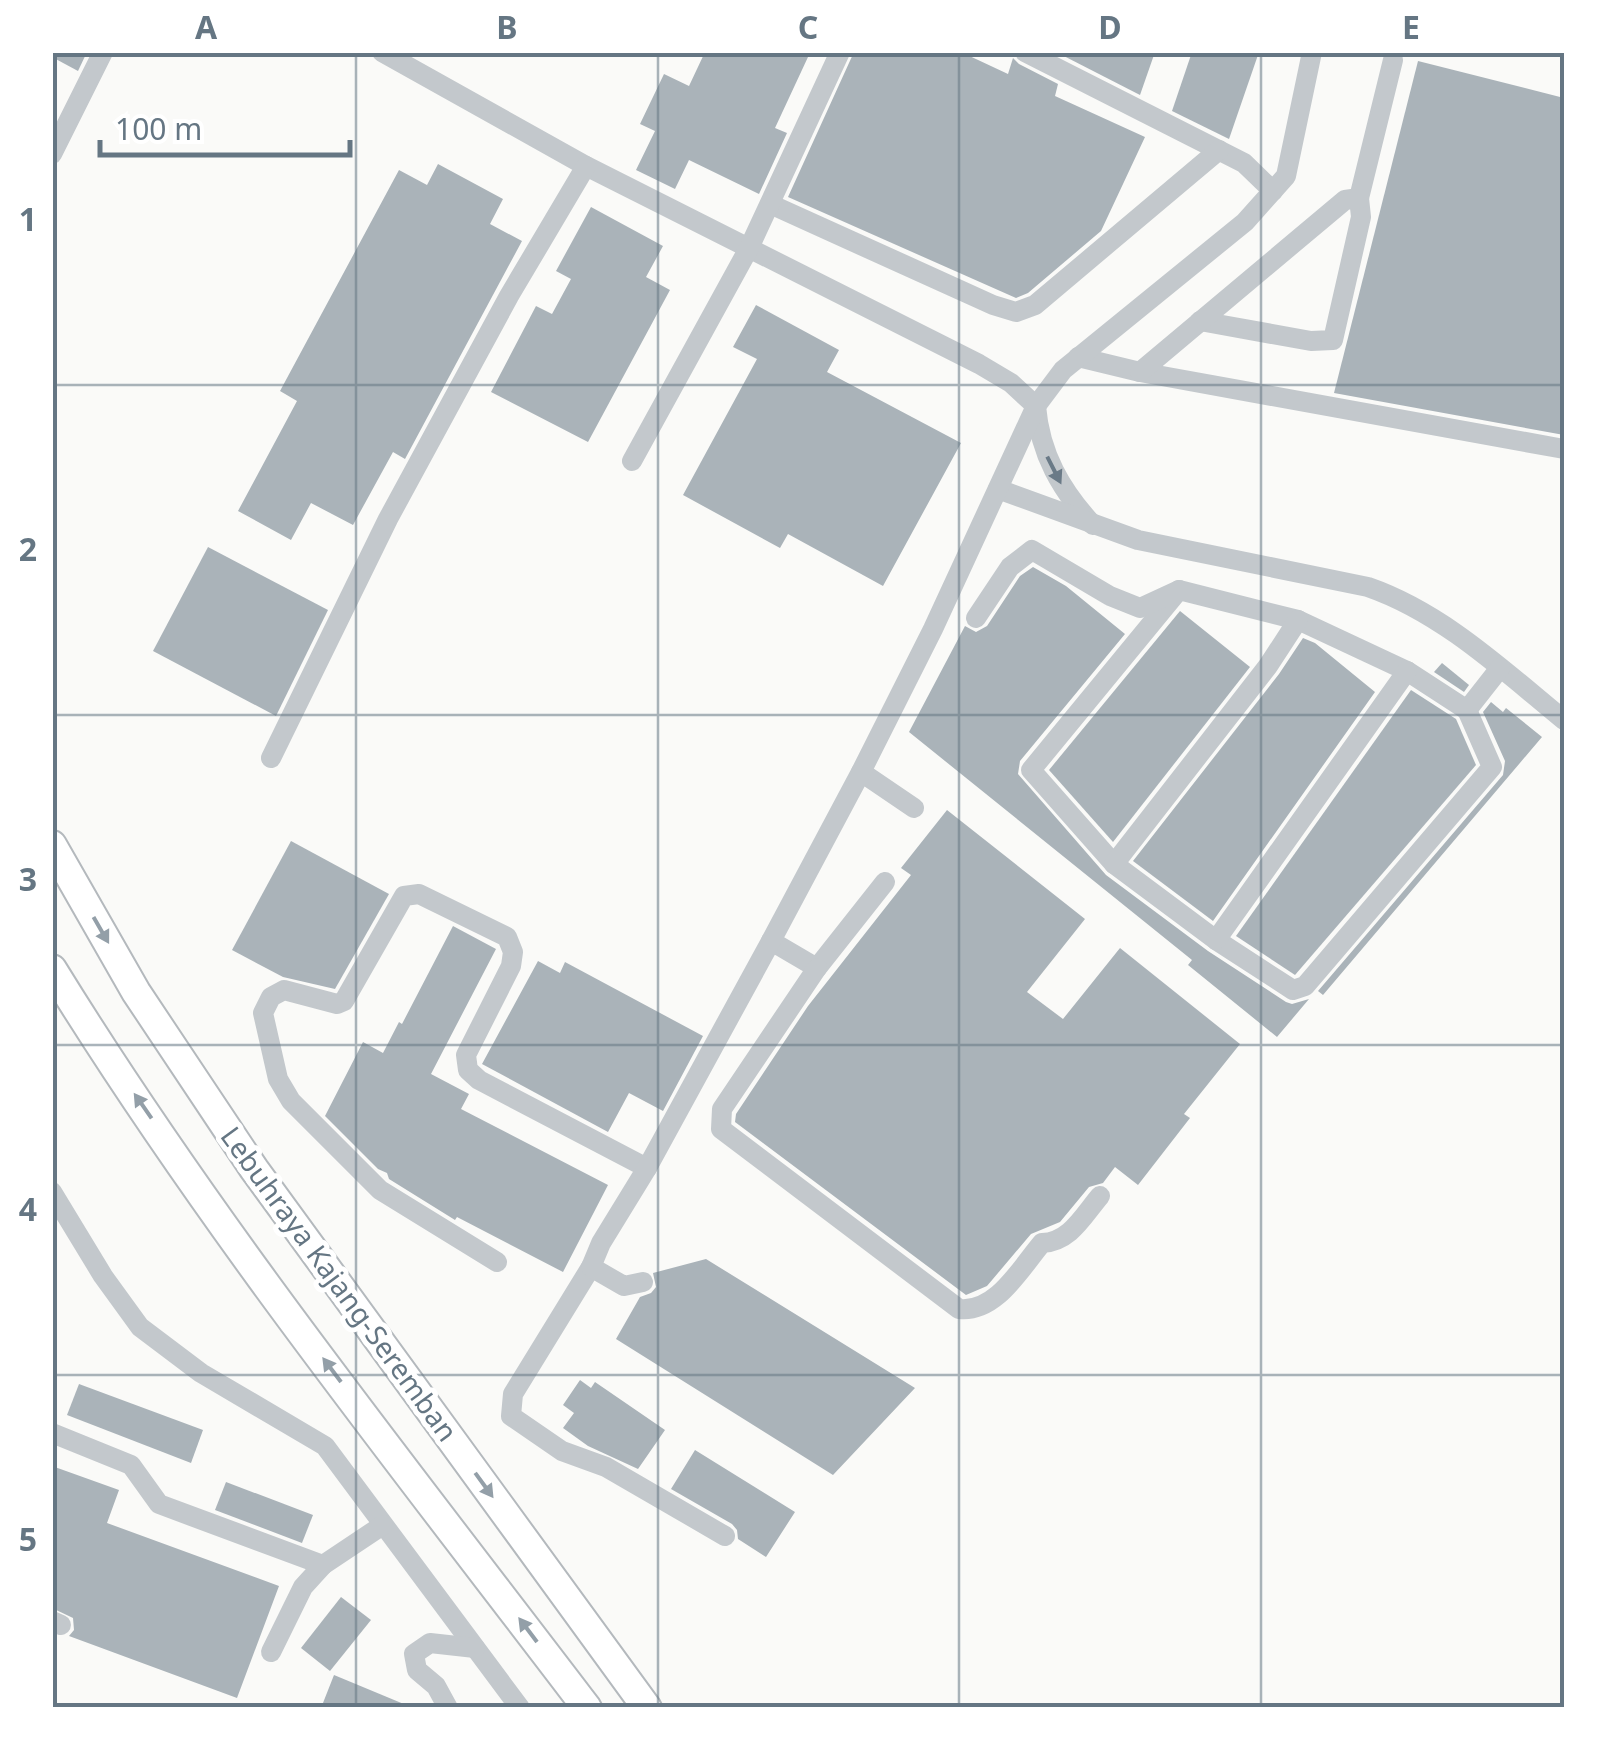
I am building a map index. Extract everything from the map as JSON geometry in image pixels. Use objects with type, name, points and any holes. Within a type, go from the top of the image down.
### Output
[{"type":"highway","name":"Lebuhraya Kajang-Seremban","points":[[52,845],[136,992],[254,1169],[647,1708]]},
{"type":"highway","name":"Lebuhraya Kajang-Seremban","points":[[52,969],[95,1038],[252,1263],[587,1708]]},
{"type":"street","points":[[52,154],[103,52]]},
{"type":"street","points":[[382,52],[586,166],[1010,383],[1036,406],[1038,436],[1051,467],[1070,499],[1093,525]]},
{"type":"street","points":[[632,461],[749,248],[840,52]]},
{"type":"street","points":[[1025,52],[1244,163],[1273,191]]},
{"type":"street","points":[[725,1536],[606,1467],[562,1451],[511,1416],[513,1394],[591,1266],[772,941],[933,630],[1036,406],[1062,370],[1245,222],[1286,176],[1312,52]]},
{"type":"street","points":[[1200,320],[1311,341],[1333,340],[1361,217],[1359,198],[1393,60]]},
{"type":"street","points":[[770,204],[992,305],[1016,312],[1035,305],[1219,150]]},
{"type":"street","points":[[272,758],[388,519],[586,166]]},
{"type":"street","points":[[1140,372],[1345,200],[1359,198]]},
{"type":"street","points":[[1078,357],[1140,372],[1564,449]]},
{"type":"street","points":[[998,489],[1138,540],[1395,596],[1460,636],[1564,720]]},
{"type":"street","points":[[976,618],[1010,567],[1032,550],[1110,596],[1140,608],[1179,590],[1298,620],[1407,671],[1467,710],[1492,767],[1305,986],[1293,990],[1216,940],[1114,864],[1030,770],[1179,590]]},
{"type":"street","points":[[1114,864],[1268,666],[1298,620]]},
{"type":"street","points":[[1467,710],[1500,668]]},
{"type":"street","points":[[1216,940],[1407,671]]},
{"type":"street","points":[[860,772],[914,808]]},
{"type":"street","points":[[885,882],[817,968],[722,1109],[721,1129],[959,1308],[974,1310],[989,1304],[1042,1243],[1056,1243],[1067,1236],[1100,1196]]},
{"type":"street","points":[[497,1262],[380,1190],[291,1101],[278,1079],[267,1038],[262,1014],[271,998],[284,990],[337,1004],[344,1001],[404,896],[420,894],[507,938],[513,952],[511,966],[466,1055],[468,1070],[479,1080],[647,1168]]},
{"type":"street","points":[[772,941],[817,968]]},
{"type":"street","points":[[52,1192],[103,1276],[140,1327],[202,1372],[325,1446],[520,1708]]},
{"type":"street","points":[[591,1266],[624,1286],[643,1282]]},
{"type":"street","points":[[52,1433],[130,1465],[159,1504],[323,1565]]},
{"type":"street","points":[[272,1652],[303,1587],[323,1565],[383,1524]]},
{"type":"street","points":[[448,1708],[436,1686],[417,1670],[414,1654],[430,1644],[475,1648]]},
{"type":"building","points":[[52,52],[87,52],[78,71],[52,57]]},
{"type":"building","points":[[705,52],[799,52],[808,57],[775,128],[787,133],[759,194],[689,160],[675,189],[636,170],[655,131],[640,124],[664,74],[689,86]]},
{"type":"building","points":[[854,52],[961,52],[1008,74],[1013,58],[1058,84],[1055,96],[1145,137],[1101,231],[1028,293],[1016,298],[788,197]]},
{"type":"building","points":[[1056,52],[1155,52],[1140,95]]},
{"type":"building","points":[[1192,52],[1259,52],[1229,139],[1172,111]]},
{"type":"building","points":[[1418,61],[1564,98],[1564,435],[1334,393]]},
{"type":"building","points":[[438,164],[503,199],[490,224],[522,241],[405,459],[393,452],[353,525],[311,503],[291,540],[238,511],[297,401],[280,391],[399,170],[427,185]]},
{"type":"building","points":[[591,207],[663,246],[646,277],[670,290],[588,442],[491,392],[536,306],[552,314],[571,279],[556,271]]},
{"type":"building","points":[[756,305],[839,350],[827,372],[961,443],[883,586],[788,534],[780,548],[683,495],[757,359],[733,347]]},
{"type":"building","points":[[208,547],[328,610],[276,716],[153,651]]},
{"type":"building","points":[[1033,567],[1066,586],[1125,634],[1020,761],[1018,774],[1106,875],[1208,951],[1286,1002],[1309,999],[1277,1037],[1188,965],[1192,960],[909,732],[965,626],[976,632],[987,626],[1020,576]]},
{"type":"building","points":[[1180,611],[1250,667],[1113,842],[1049,770]]},
{"type":"building","points":[[1303,638],[1315,643],[1375,692],[1213,921],[1133,861]]},
{"type":"building","points":[[1442,663],[1469,685],[1464,692],[1434,672]]},
{"type":"building","points":[[1411,690],[1456,719],[1476,765],[1295,975],[1236,936]]},
{"type":"building","points":[[1491,702],[1503,712],[1506,708],[1542,737],[1323,995],[1318,991],[1503,775],[1505,761],[1483,712]]},
{"type":"building","points":[[947,810],[1085,919],[1027,992],[1063,1019],[1120,948],[1240,1044],[1184,1114],[1190,1118],[1138,1185],[1115,1167],[1103,1183],[1089,1187],[1060,1222],[1031,1234],[987,1286],[966,1295],[735,1122],[736,1114],[808,1006],[911,875],[901,868]]},
{"type":"building","points":[[291,841],[389,894],[335,989],[283,977],[232,950]]},
{"type":"building","points":[[453,926],[496,949],[431,1074],[469,1094],[461,1109],[608,1185],[563,1272],[457,1217],[455,1220],[389,1179],[325,1116],[363,1042],[383,1053]]},
{"type":"building","points":[[538,961],[560,973],[565,962],[703,1036],[663,1111],[629,1093],[608,1132],[482,1064]]},
{"type":"building","points":[[706,1259],[915,1388],[833,1475],[616,1339],[640,1297],[656,1287],[653,1273]]},
{"type":"building","points":[[580,1380],[591,1388],[595,1382],[665,1430],[638,1469],[588,1446],[563,1428],[574,1413],[563,1405]]},
{"type":"building","points":[[79,1384],[203,1430],[191,1463],[67,1415]]},
{"type":"building","points":[[695,1450],[795,1512],[766,1557],[738,1539],[732,1524],[671,1489]]},
{"type":"building","points":[[52,1466],[119,1490],[107,1523],[279,1586],[237,1698],[69,1636],[74,1630],[73,1618],[52,1608]]},
{"type":"building","points":[[226,1482],[313,1515],[302,1543],[215,1510]]},
{"type":"building","points":[[341,1597],[371,1620],[330,1671],[301,1648]]},
{"type":"building","points":[[334,1675],[411,1707],[411,1708],[321,1708]]}]
